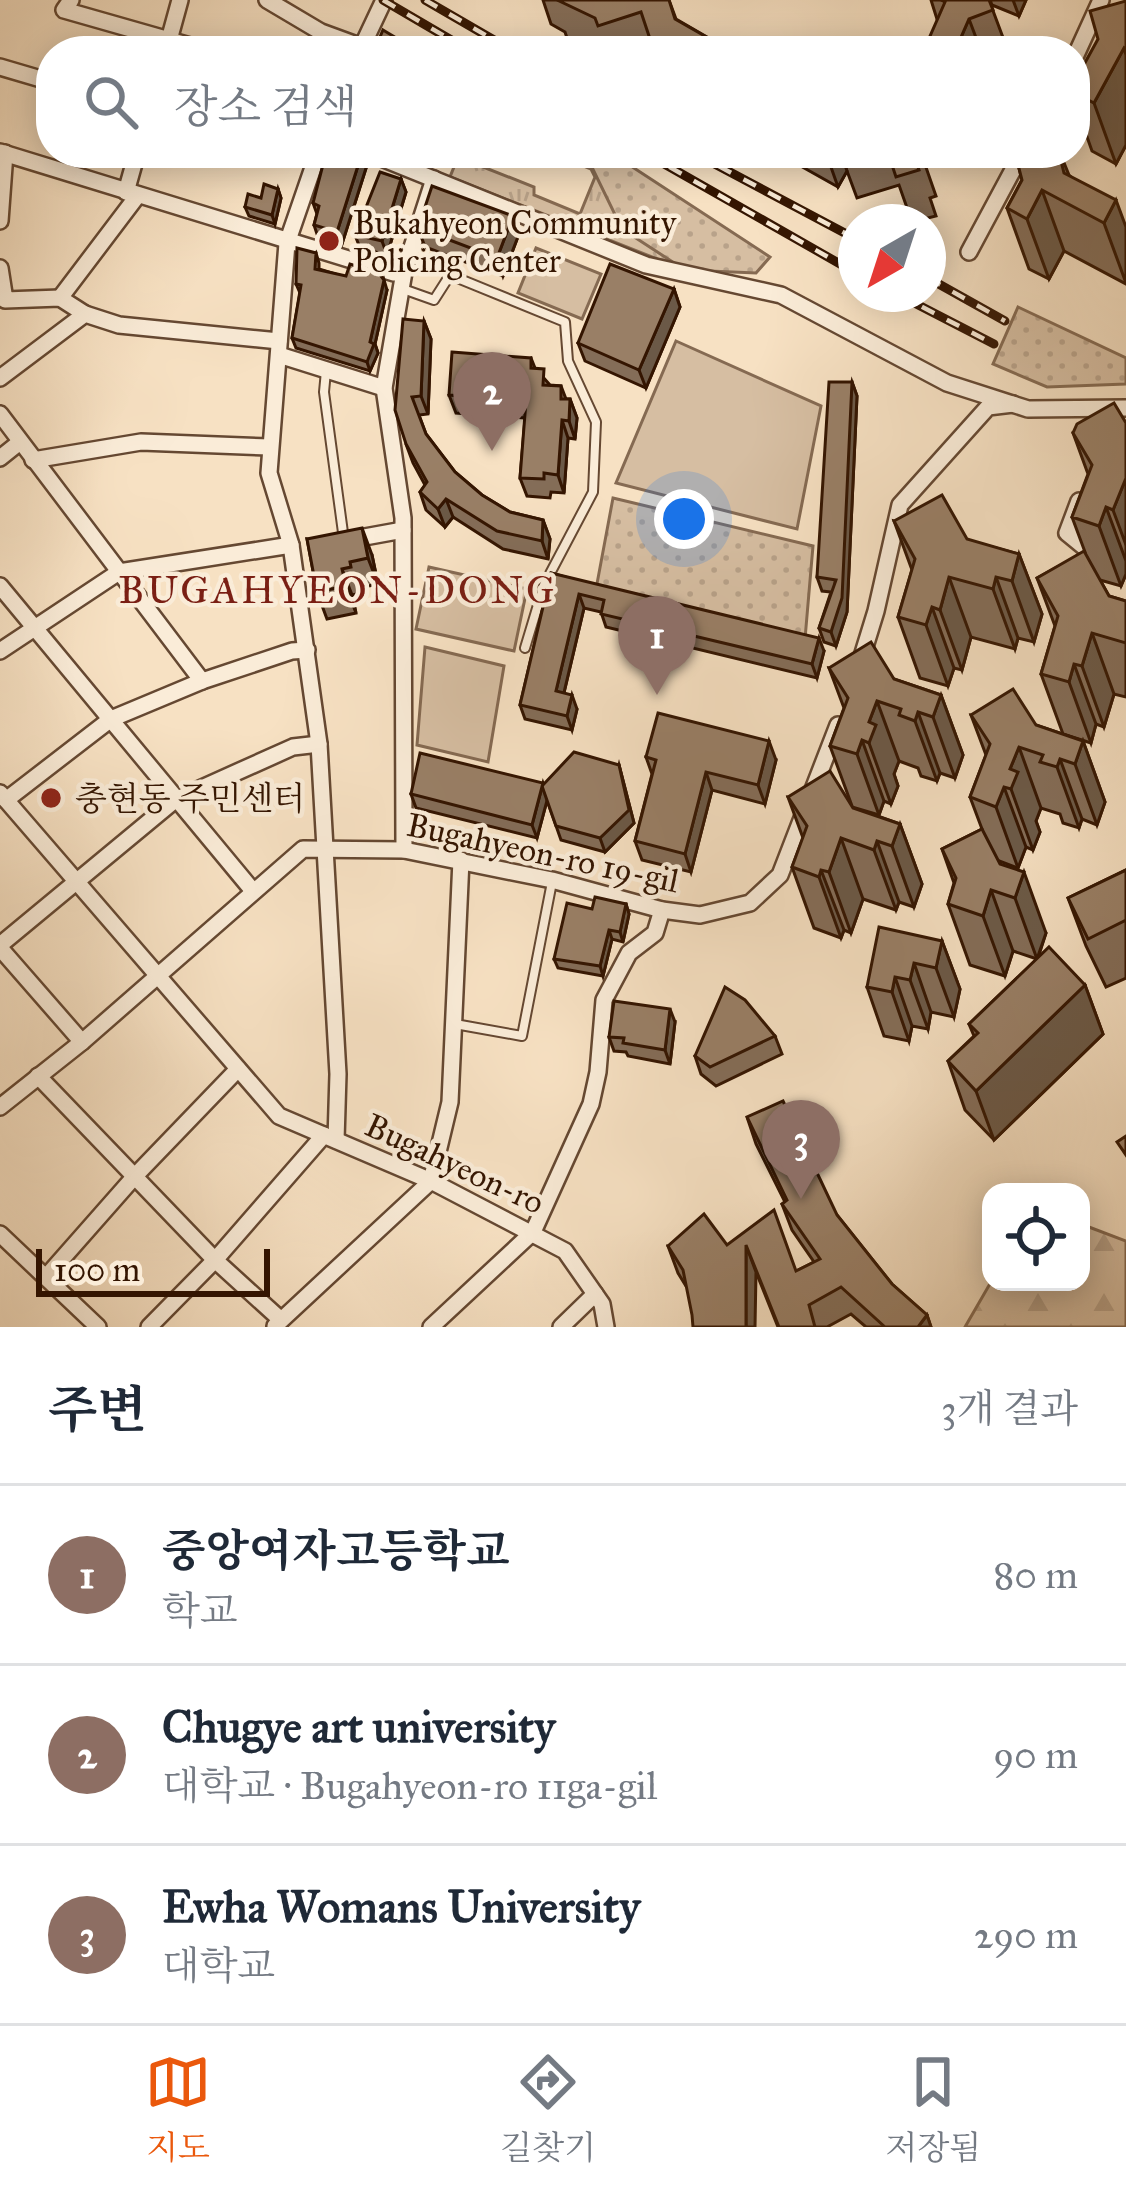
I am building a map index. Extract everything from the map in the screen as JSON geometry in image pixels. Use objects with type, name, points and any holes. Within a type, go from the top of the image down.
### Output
[{"type":"street","points":[[71,0],[64,10],[141,36]]},
{"type":"street","points":[[170,36],[180,0]]},
{"type":"street","points":[[267,0],[330,36]]},
{"type":"street","points":[[367,36],[384,0]]},
{"type":"street","points":[[1085,36],[1101,0]]},
{"type":"street","points":[[0,67],[36,78]]},
{"type":"street","points":[[0,221],[3,152],[36,163]]},
{"type":"street","points":[[52,168],[394,273],[403,280]]},
{"type":"street","points":[[60,298],[132,194],[135,168]]},
{"type":"street","name":"Bugahyeon-ro","points":[[312,168],[287,243],[269,473],[313,545],[307,650],[319,744],[338,1074],[330,1137],[431,1181],[565,1251],[595,1294],[606,1327]]},
{"type":"street","points":[[406,168],[646,266],[782,296],[947,383],[1021,406],[1121,408]]},
{"type":"street","points":[[969,252],[1013,168]]},
{"type":"street","points":[[404,850],[403,530],[384,388],[403,280],[434,179]]},
{"type":"street","points":[[0,268],[4,300],[60,298],[85,314],[119,325],[279,348],[384,388]]},
{"type":"street","points":[[0,378],[85,314]]},
{"type":"street","name":"Bugahyeon-ro 19-gil","points":[[323,852],[404,850],[700,915],[750,903],[780,874],[849,695],[876,610],[889,543],[908,492],[988,407],[1021,406]]},
{"type":"street","points":[[1108,429],[1121,408]]},
{"type":"street","points":[[0,414],[202,681]]},
{"type":"street","points":[[0,458],[20,442]]},
{"type":"street","points":[[33,460],[141,442],[269,447]]},
{"type":"street","points":[[1083,491],[1067,533],[1089,551]]},
{"type":"street","points":[[0,651],[119,572],[403,530]]},
{"type":"street","points":[[0,586],[253,891]]},
{"type":"street","points":[[149,1327],[330,1137],[279,1116],[3,797],[111,719],[202,681],[307,650]]},
{"type":"street","points":[[82,1042],[0,946],[175,800],[293,746],[319,744]]},
{"type":"street","points":[[0,1107],[82,1042],[303,849],[323,852]]},
{"type":"street","points":[[38,1076],[278,1324],[431,1181],[450,1102],[461,860]]},
{"type":"street","points":[[431,1327],[533,1232],[591,1104],[604,1000],[629,953],[655,933],[662,910]]},
{"type":"street","points":[[46,1277],[134,1176],[238,1069]]},
{"type":"street","points":[[2,1240],[98,1327]]},
{"type":"street","points":[[561,1327],[595,1294]]},
{"type":"lane","points":[[403,280],[434,300],[450,275],[566,322],[568,362],[596,422],[592,492],[544,585],[525,649]]},
{"type":"lane","points":[[313,545],[326,369]]},
{"type":"lane","points":[[455,1024],[522,1036],[552,880]]},
{"type":"green space","points":[[454,168],[486,168],[534,187],[534,195],[580,214],[595,177],[591,169],[599,169],[685,270],[450,177]]},
{"type":"green space","points":[[592,168],[634,168],[770,257],[756,273],[685,270],[622,229]]},
{"type":"green space","points":[[536,248],[601,274],[582,319],[518,293]]},
{"type":"green space","points":[[1018,307],[1126,358],[1126,384],[1047,387],[993,364]]},
{"type":"green space","points":[[676,341],[821,406],[797,529],[616,483]]},
{"type":"green space","points":[[613,498],[813,546],[805,639],[596,589]]},
{"type":"green space","points":[[429,567],[527,589],[514,651],[416,629]]},
{"type":"green space","points":[[425,647],[504,666],[488,762],[417,745]]},
{"type":"green space","points":[[1090,1227],[1126,1241],[1126,1327],[965,1327],[986,1291],[1090,1291]]},
{"type":"building","points":[[557,0],[669,0],[675,19],[705,36],[649,36],[641,12],[598,26],[595,18]]},
{"type":"building","points":[[941,0],[989,0],[993,10],[969,19],[962,36],[930,36],[945,2]]},
{"type":"building","points":[[1126,1],[1126,50],[1094,103],[1090,101],[1090,54],[1098,39],[1090,11]]},
{"type":"building","points":[[322,168],[357,168],[337,232],[314,225],[319,206],[313,203]]},
{"type":"building","points":[[893,168],[918,168],[919,170],[896,177]]},
{"type":"building","points":[[1019,168],[1063,168],[1064,173],[1116,200],[1104,223],[1042,190],[1027,219],[1007,208],[1022,180]]},
{"type":"building","points":[[380,172],[401,179],[382,241],[355,235]]},
{"type":"building","points":[[264,184],[278,189],[272,215],[245,207],[248,194],[261,198]]},
{"type":"building","points":[[432,186],[513,216],[497,258],[418,228]]},
{"type":"building","points":[[297,248],[316,253],[315,269],[346,276],[350,264],[378,272],[384,280],[367,362],[292,338],[301,285],[296,284]]},
{"type":"building","points":[[610,264],[674,289],[639,370],[578,343]]},
{"type":"building","points":[[403,319],[424,321],[421,396],[412,397],[426,434],[455,472],[482,495],[510,512],[543,520],[542,541],[497,531],[446,499],[438,509],[420,492],[427,482],[406,444],[395,410]]},
{"type":"building","points":[[452,352],[531,358],[531,368],[544,369],[543,385],[561,386],[561,399],[570,399],[569,421],[562,420],[558,475],[520,478],[526,401],[449,395]]},
{"type":"building","points":[[829,382],[852,382],[842,598],[831,632],[819,628],[836,580],[817,577]]},
{"type":"building","points":[[1114,403],[1126,423],[1126,478],[1113,510],[1106,507],[1099,526],[1072,517],[1092,465],[1073,433],[1077,424]]},
{"type":"building","points":[[942,495],[967,539],[1019,554],[1012,581],[996,577],[993,589],[949,577],[940,610],[932,607],[926,625],[898,617],[915,559],[894,521]]},
{"type":"building","points":[[362,528],[368,558],[342,569],[346,586],[317,592],[307,539]]},
{"type":"building","points":[[1084,551],[1109,596],[1126,601],[1126,643],[1092,633],[1082,666],[1074,664],[1069,682],[1041,674],[1058,616],[1037,578]]},
{"type":"building","points":[[551,573],[819,638],[812,664],[601,614],[604,600],[579,594],[556,691],[572,695],[567,716],[520,705]]},
{"type":"building","points":[[871,642],[894,679],[941,695],[933,717],[918,712],[915,721],[899,715],[901,709],[877,701],[869,722],[876,725],[869,743],[862,740],[857,754],[830,746],[848,698],[829,668]]},
{"type":"building","points":[[1013,689],[1036,725],[1083,741],[1075,764],[1060,759],[1057,767],[1040,762],[1043,755],[1019,747],[1010,769],[1018,772],[1011,789],[1004,787],[996,807],[970,797],[990,744],[971,715]]},
{"type":"building","points":[[658,713],[769,741],[758,785],[706,772],[685,854],[635,841],[656,760],[646,757]]},
{"type":"building","points":[[574,752],[619,765],[629,810],[600,838],[556,826],[542,786]]},
{"type":"building","points":[[420,753],[543,783],[532,825],[411,794]]},
{"type":"building","points":[[830,771],[853,808],[900,824],[892,846],[877,841],[874,850],[841,838],[829,872],[821,870],[819,877],[792,867],[807,826],[788,797]]},
{"type":"building","points":[[982,829],[1000,864],[1024,872],[1015,898],[991,890],[983,916],[948,904],[956,878],[942,849]]},
{"type":"building","points":[[1126,870],[1126,920],[1088,939],[1068,898]]},
{"type":"building","points":[[595,897],[626,904],[620,932],[609,930],[600,966],[554,959],[567,903],[592,909]]},
{"type":"building","points":[[879,927],[942,941],[936,968],[914,963],[910,980],[895,977],[892,992],[867,987]]},
{"type":"building","points":[[1049,947],[1085,985],[976,1091],[948,1061],[978,1033],[969,1024]]},
{"type":"building","points":[[725,987],[745,1000],[775,1036],[710,1067],[695,1056]]},
{"type":"building","points":[[614,1001],[670,1009],[665,1050],[609,1037]]},
{"type":"building","points":[[783,1101],[837,1215],[892,1284],[927,1315],[918,1327],[885,1327],[841,1287],[809,1305],[815,1327],[779,1327],[746,1245],[746,1327],[693,1327],[683,1270],[668,1246],[704,1214],[727,1245],[774,1210],[796,1271],[820,1259],[782,1204],[787,1200],[747,1117]]},
{"type":"railway","points":[[383,0],[444,36]]},
{"type":"railway","points":[[425,0],[487,36]]},
{"type":"railway","points":[[671,168],[838,263]]},
{"type":"railway","points":[[722,168],[838,229]]},
{"type":"railway","points":[[946,288],[1005,321]]},
{"type":"railway","points":[[932,312],[994,344]]},
{"type":"place","name":"Bukahyeon Community Policing Center","points":[[329,241]]},
{"type":"place","name":"Chugye art university","points":[[492,451]]},
{"type":"place","name":"중앙여자고등학교","points":[[657,695]]},
{"type":"place","name":"충현동 주민센터","points":[[51,798]]},
{"type":"place","name":"Ewha Womans University","points":[[801,1199]]},
{"type":"district","name":"BUGAHYEON-DONG","points":[[338,589]]}]
